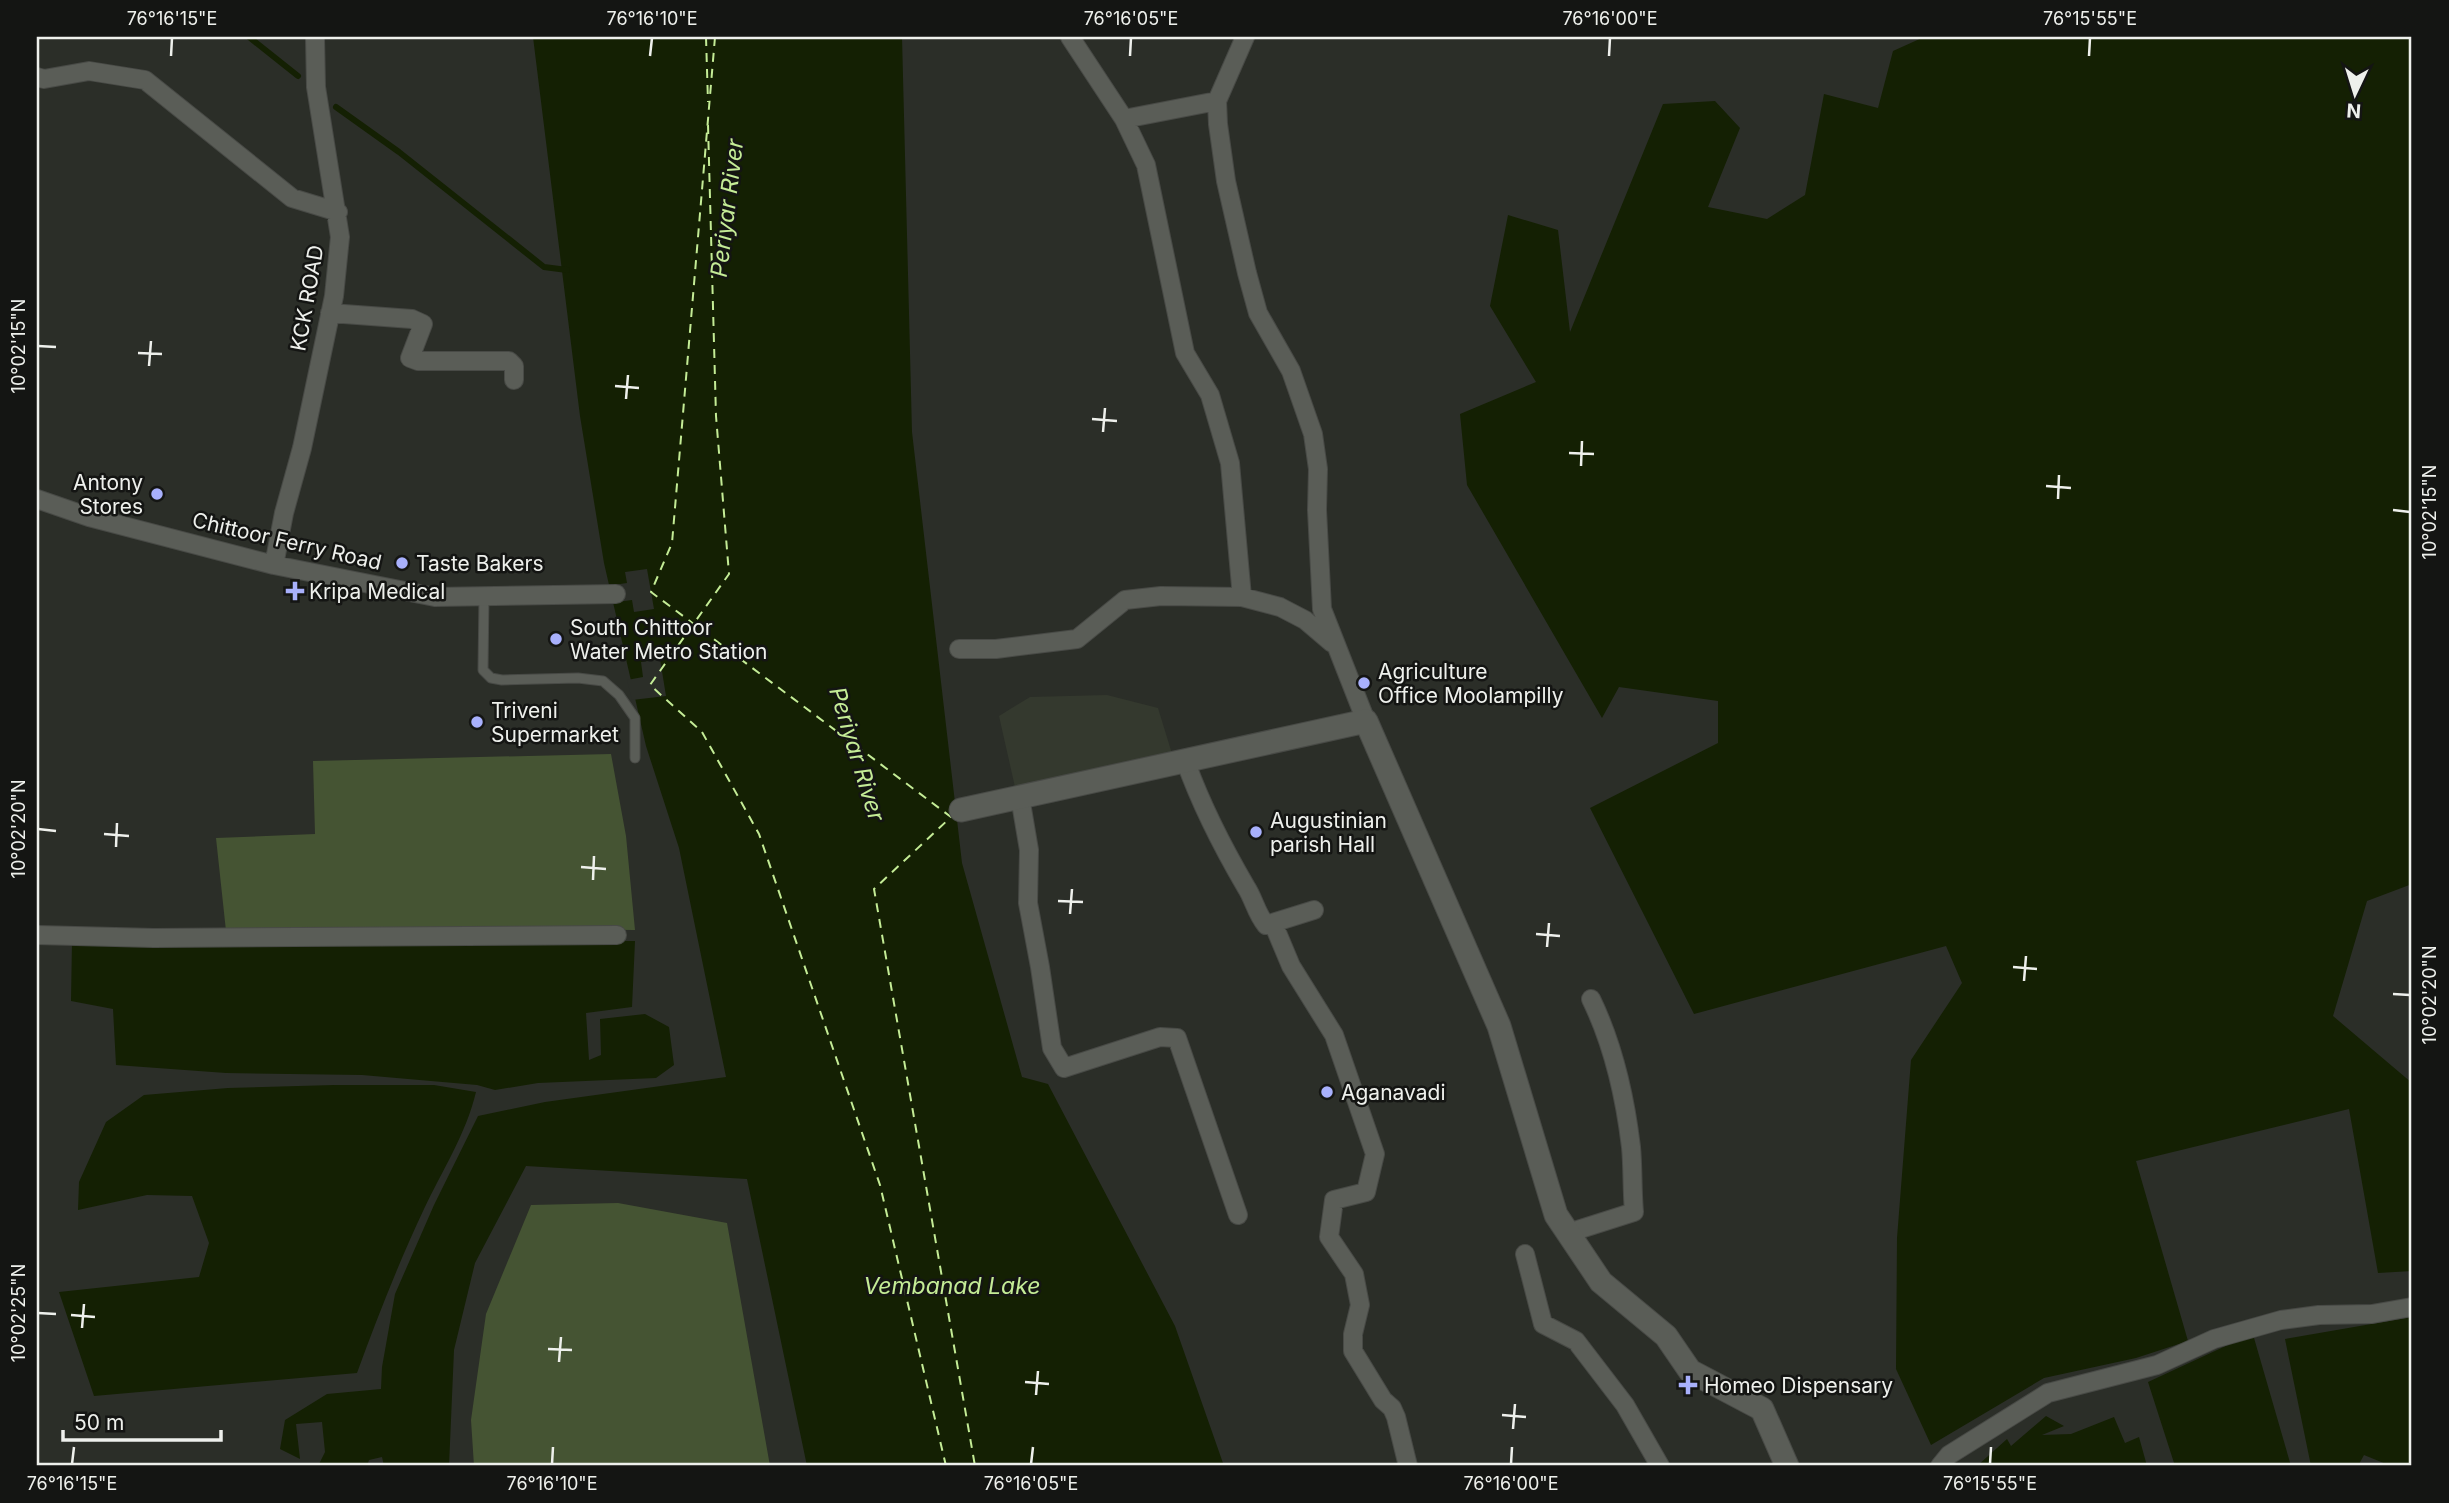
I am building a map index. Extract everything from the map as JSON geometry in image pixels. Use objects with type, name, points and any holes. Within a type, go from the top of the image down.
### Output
[{"type":"street","name":"KCK ROAD","points":[[274,565],[334,296],[340,237],[317,93],[316,37]]},
{"type":"street","points":[[1070,37],[1124,119],[1146,165],[1185,354],[1210,395],[1230,463],[1242,597]]},
{"type":"street","points":[[1245,37],[1217,101],[1226,181],[1258,313],[1291,371],[1313,434],[1318,469],[1317,510],[1322,608],[1335,645],[1499,1026],[1556,1215],[1601,1282],[1666,1336],[1690,1371],[1762,1409],[1787,1466]]},
{"type":"street","points":[[37,78],[89,71],[145,80],[292,198],[338,212]]},
{"type":"street","points":[[1124,119],[1217,101]]},
{"type":"street","points":[[330,313],[412,318],[422,324],[410,358],[418,361],[509,361],[514,366],[514,380]]},
{"type":"street","name":"Chittoor Ferry Road","points":[[37,499],[89,517],[274,565],[435,597],[616,594]]},
{"type":"street","points":[[959,649],[996,649],[1077,639],[1125,600],[1161,596],[1242,597],[1288,611],[1305,620],[1335,645]]},
{"type":"street","points":[[961,810],[1366,721]]},
{"type":"street","points":[[1185,760],[1203,808],[1266,925],[1314,910]]},
{"type":"street","points":[[1020,797],[1029,850],[1028,903],[1052,1048],[1064,1068],[1160,1037],[1177,1038],[1238,1215]]},
{"type":"street","points":[[1273,923],[1291,966],[1334,1035],[1375,1154],[1366,1192],[1334,1200],[1329,1237],[1354,1274],[1360,1305],[1353,1334],[1353,1351],[1382,1400],[1392,1408],[1396,1416],[1408,1466]]},
{"type":"street","points":[[37,935],[153,938],[617,935]]},
{"type":"street","points":[[1568,1233],[1634,1212],[1631,1148],[1619,1084],[1603,1024],[1591,999]]},
{"type":"street","points":[[1525,1254],[1542,1324],[1576,1341],[1625,1405],[1660,1466]]},
{"type":"street","points":[[1940,1466],[1949,1455],[2048,1393],[2157,1365],[2214,1339],[2281,1320],[2319,1315],[2372,1314],[2412,1307]]},
{"type":"lane","points":[[484,596],[483,670],[491,678],[502,680],[578,678],[603,681],[619,695],[635,718],[635,758]]},
{"type":"shaded area","points":[[1107,695],[1158,708],[1173,757],[1015,787],[999,716],[1030,697]]},
{"type":"shaded area","points":[[611,754],[626,836],[635,930],[433,928],[226,931],[216,838],[315,834],[313,761]]},
{"type":"shaded area","points":[[618,1203],[727,1223],[770,1466],[474,1466],[471,1420],[486,1314],[531,1205]]},
{"type":"water","name":"Vembanad Lake","points":[[533,37],[902,37],[912,432],[962,863],[1022,1077],[1048,1084],[1175,1326],[1224,1466],[807,1466],[747,1179],[526,1166],[475,1263],[454,1350],[449,1466],[384,1466],[382,1457],[369,1460],[367,1466],[318,1466],[325,1452],[322,1422],[296,1424],[300,1459],[280,1449],[285,1420],[327,1394],[381,1389],[382,1367],[395,1294],[434,1205],[478,1116],[545,1102],[726,1077],[679,848],[646,746],[604,563],[580,416]]},
{"type":"water","points":[[1924,37],[2412,37],[2412,884],[2367,901],[2333,1016],[2412,1083],[2412,1271],[2378,1273],[2349,1109],[2136,1161],[2188,1341],[2136,1358],[2044,1378],[1931,1445],[1896,1369],[1897,1238],[1911,1060],[1962,983],[1946,946],[1694,1014],[1590,808],[1718,743],[1718,701],[1619,687],[1602,718],[1467,485],[1460,414],[1536,382],[1490,306],[1508,215],[1558,230],[1570,332],[1663,104],[1715,101],[1740,128],[1708,207],[1767,219],[1805,195],[1824,94],[1878,108],[1893,51]]},
{"type":"water","points":[[72,941],[635,941],[632,1007],[586,1013],[589,1060],[601,1055],[600,1019],[645,1014],[669,1027],[674,1065],[656,1078],[538,1083],[495,1090],[477,1085],[362,1075],[226,1073],[116,1065],[113,1009],[71,1001]]},
{"type":"water","points":[[434,1085],[476,1092],[460,1137],[397,1270],[357,1373],[94,1396],[59,1292],[199,1277],[209,1243],[192,1196],[147,1195],[78,1210],[79,1182],[106,1122],[144,1095],[228,1088]]},
{"type":"water","points":[[2412,1317],[2412,1466],[2391,1466],[2364,1455],[2358,1466],[2311,1466],[2285,1339]]},
{"type":"water","points":[[2252,1331],[2291,1466],[2175,1466],[2148,1382]]},
{"type":"water","points":[[2046,1416],[2064,1426],[2042,1435],[2071,1434],[2114,1417],[2125,1443],[2139,1437],[2147,1466],[1977,1466],[2007,1439],[2011,1446]]},
{"type":"pier","points":[[647,569],[654,609],[634,612],[632,600],[610,603],[606,586],[627,583],[625,572]]},
{"type":"pier","points":[[660,659],[666,696],[632,700],[627,680],[643,677],[641,662]]},
{"type":"waterway","points":[[249,37],[298,76]]},
{"type":"waterway","points":[[336,107],[399,152],[544,267],[567,270]]},
{"type":"ferry route","points":[[706,37],[708,102]]},
{"type":"ferry route","points":[[715,37],[672,543],[651,592],[951,817],[874,889],[975,1466]]},
{"type":"ferry route","points":[[708,125],[716,416],[729,574],[650,685],[702,732],[759,834],[880,1185],[946,1466]]},
{"type":"place","name":"Antony Stores","points":[[157,494]]},
{"type":"place","name":"Taste Bakers","points":[[402,563]]},
{"type":"place","name":"Kripa Medical","points":[[295,591]]},
{"type":"place","name":"South Chittoor Water Metro Station","points":[[556,639]]},
{"type":"place","name":"Agriculture Office Moolampilly","points":[[1364,683]]},
{"type":"place","name":"Triveni Supermarket","points":[[477,722]]},
{"type":"place","name":"Augustinian parish Hall","points":[[1256,832]]},
{"type":"place","name":"Aganavadi","points":[[1327,1092]]},
{"type":"place","name":"Homeo Dispensary","points":[[1688,1385]]},
{"type":"water label","name":"Periyar River","points":[[727,208]]},
{"type":"water label","name":"Periyar River","points":[[857,754]]}]
